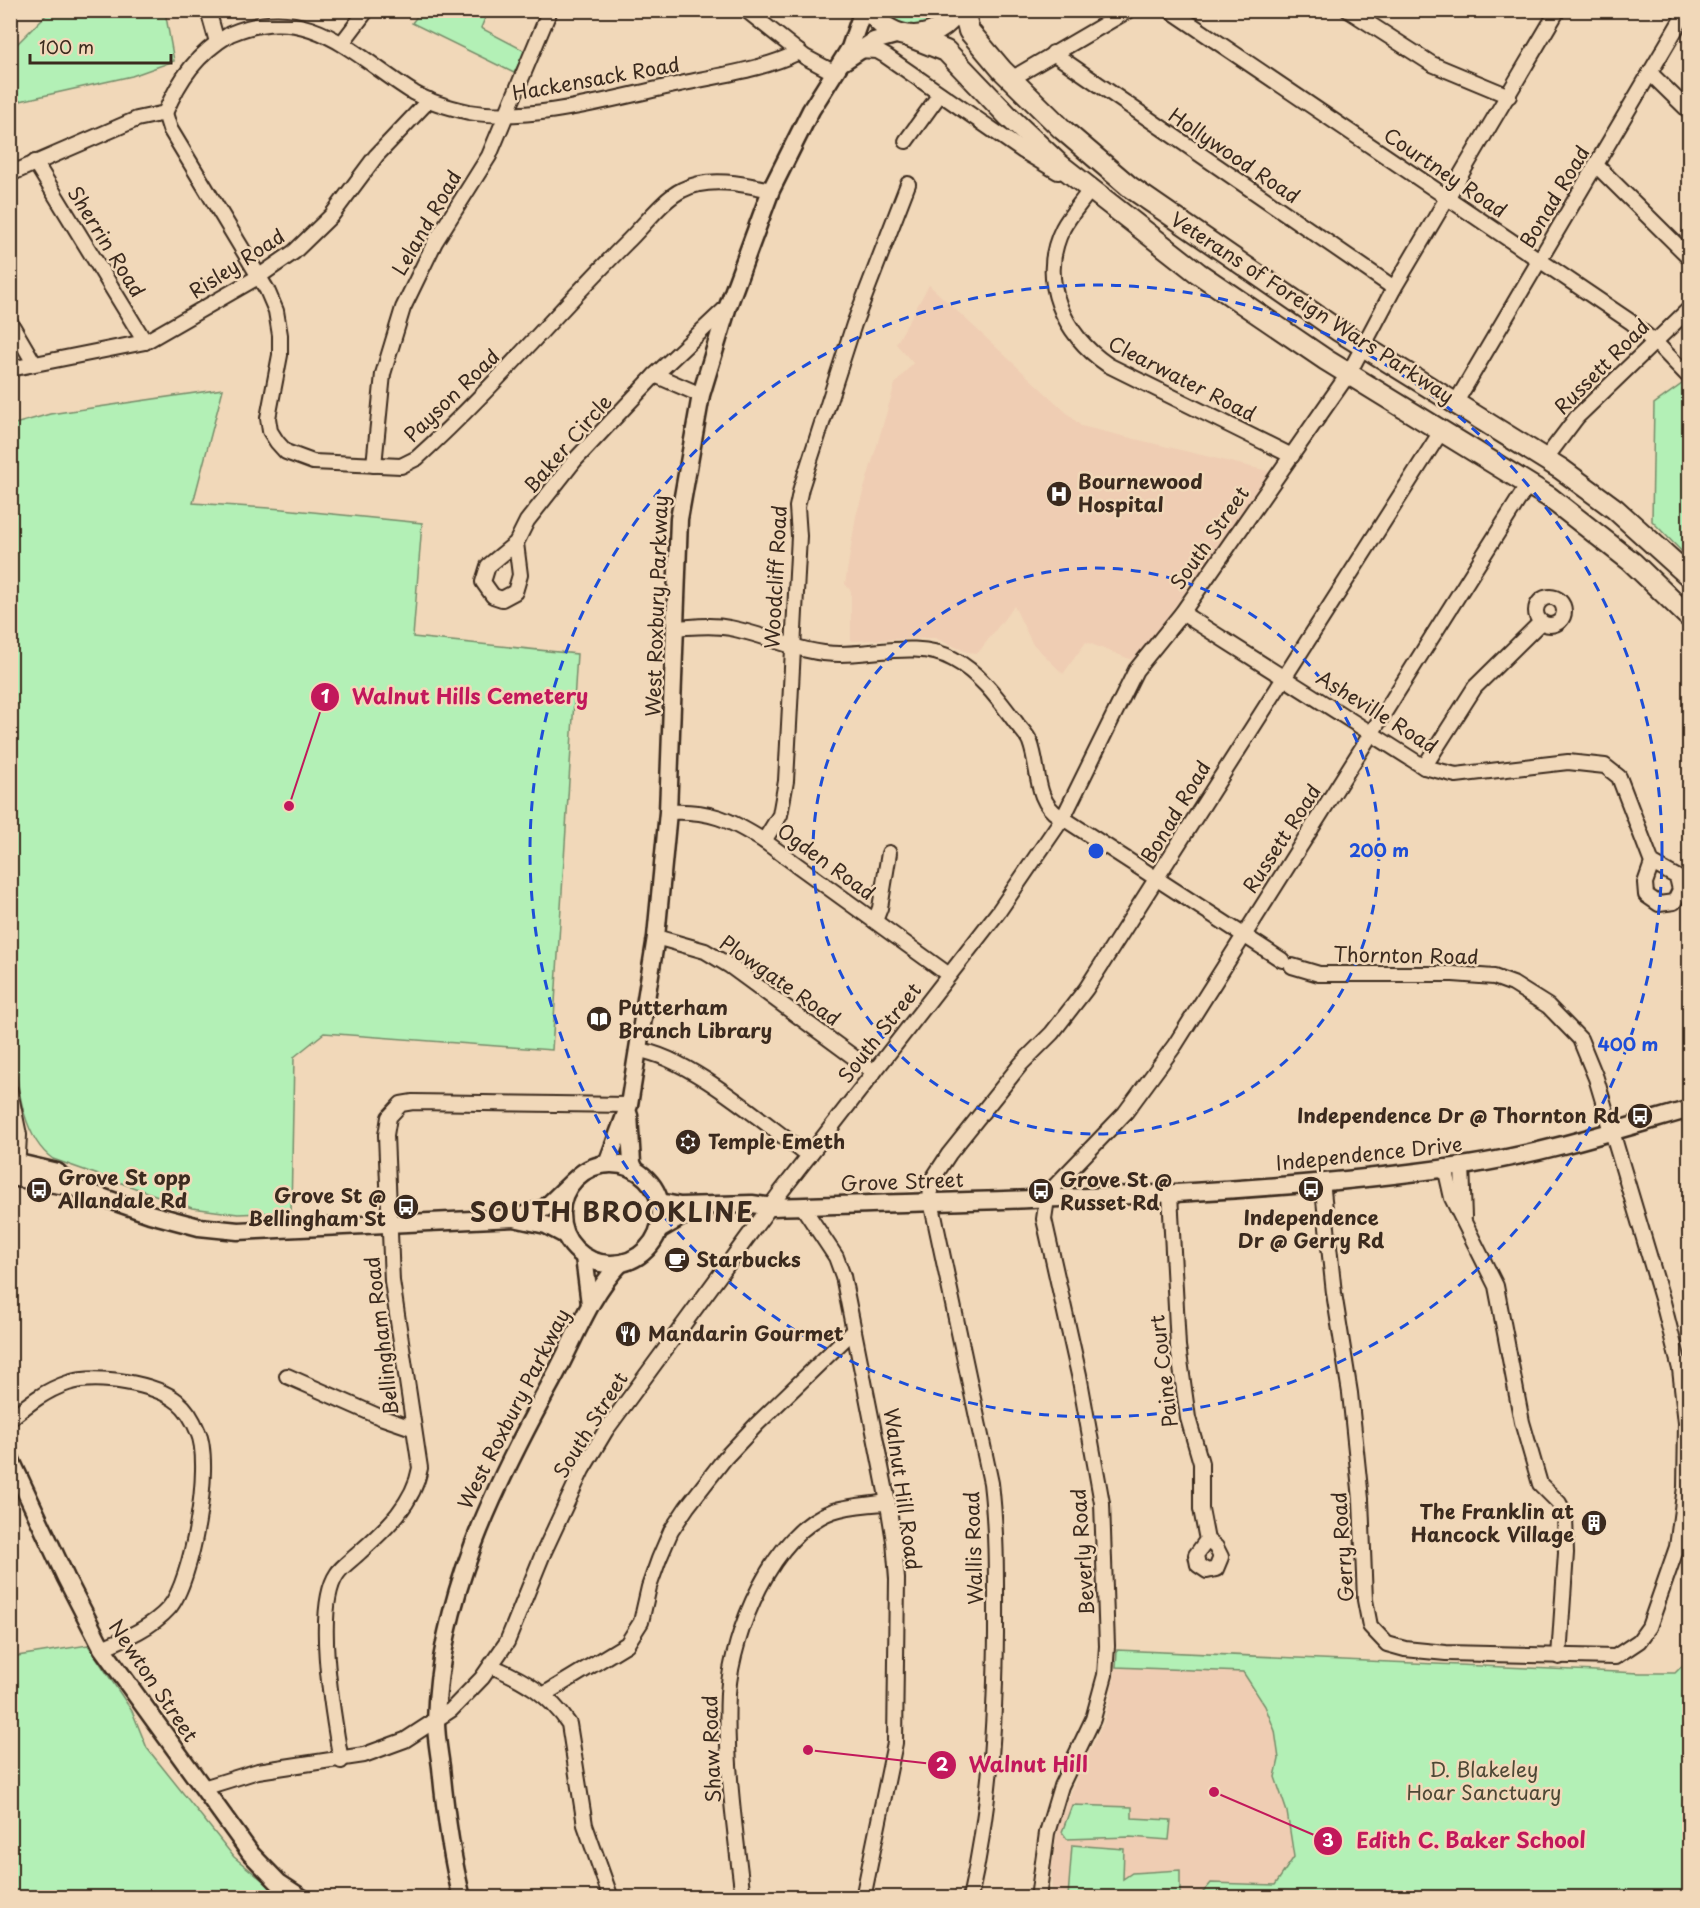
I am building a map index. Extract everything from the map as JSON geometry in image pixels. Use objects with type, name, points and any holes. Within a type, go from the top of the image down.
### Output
[{"type":"highway","name":"Veterans of Foreign Wars Parkway","points":[[870,10],[884,27],[946,51],[1022,130],[1090,190],[1224,292],[1349,373],[1528,483],[1619,550],[1689,618]]},
{"type":"highway","points":[[903,35],[925,35],[937,31],[950,20],[957,10]]},
{"type":"highway","name":"Veterans of Foreign Wars Parkway","points":[[964,10],[969,31],[1011,79],[1076,142],[1136,192],[1365,347],[1546,458],[1615,509],[1689,577]]},
{"type":"main road","name":"West Roxbury Parkway","points":[[635,1170],[632,1163],[629,1106],[656,937],[668,812],[679,519],[701,395],[728,306],[771,190],[835,69],[850,48],[863,10]]},
{"type":"main road","name":"West Roxbury Parkway","points":[[835,69],[857,50],[903,35]]},
{"type":"main road","name":"West Roxbury Parkway","points":[[606,1164],[629,1106]]},
{"type":"main road","name":"Independence Drive","points":[[1047,1199],[1170,1194],[1322,1181],[1462,1165],[1612,1133],[1689,1109]]},
{"type":"main road","points":[[13,1168],[57,1172],[73,1187],[150,1214],[199,1227],[238,1231],[515,1218],[546,1208],[573,1181],[588,1170],[606,1164],[635,1170],[655,1189],[660,1202],[659,1230],[645,1252],[620,1264],[602,1264],[584,1257],[565,1235],[546,1225],[515,1218]]},
{"type":"main road","points":[[565,1235],[561,1206],[573,1181]]},
{"type":"main road","name":"Grove Street","points":[[659,1230],[689,1215],[752,1211],[765,1207],[1047,1199]]},
{"type":"main road","name":"Grove Street","points":[[660,1202],[680,1206],[752,1203],[765,1207]]},
{"type":"main road","name":"West Roxbury Parkway","points":[[584,1257],[590,1304]]},
{"type":"main road","name":"West Roxbury Parkway","points":[[460,1894],[442,1784],[436,1722],[448,1635],[477,1533],[503,1471],[570,1347],[590,1304],[597,1298],[605,1280],[620,1264]]},
{"type":"main road","name":"Newton Street","points":[[10,1458],[66,1578],[102,1648],[202,1788],[265,1870],[302,1898]]},
{"type":"street","points":[[208,10],[218,42]]},
{"type":"street","points":[[345,39],[367,10]]},
{"type":"street","name":"Leland Road","points":[[374,465],[383,374],[403,308],[435,242],[489,156],[508,116],[550,10]]},
{"type":"street","points":[[746,10],[799,52],[835,69]]},
{"type":"street","points":[[1011,79],[1129,10]]},
{"type":"street","name":"Courtney Road","points":[[1170,10],[1539,262],[1631,322],[1689,378]]},
{"type":"street","points":[[1348,10],[1432,64],[1509,96]]},
{"type":"street","name":"South Street","points":[[202,1788],[258,1771],[341,1761],[383,1749],[436,1722],[465,1697],[491,1666],[507,1641],[542,1556],[582,1470],[640,1382],[765,1207],[809,1156],[1030,870],[1063,818],[1136,670],[1182,613],[1349,373],[1365,347],[1394,288],[1558,10]]},
{"type":"street","name":"Bonad Road","points":[[1456,402],[1687,10]]},
{"type":"street","name":"Hackensack Road","points":[[165,113],[189,67],[218,42],[259,20],[304,16],[345,39],[396,80],[429,100],[469,112],[508,116],[604,100],[769,65],[799,52]]},
{"type":"street","name":"Veterans of Foreign Wars Parkway","points":[[857,50],[877,51],[1023,150],[1090,190]]},
{"type":"street","name":"Hollywood Road","points":[[1053,53],[1394,288]]},
{"type":"street","points":[[1650,73],[1689,112]]},
{"type":"street","points":[[906,141],[940,94]]},
{"type":"street","name":"Risley Road","points":[[10,369],[145,342],[258,277],[294,252],[317,231],[345,199],[376,156],[429,100]]},
{"type":"street","points":[[10,174],[137,119],[165,113]]},
{"type":"street","name":"Payson Road","points":[[165,113],[170,129],[276,311],[280,335],[280,355],[268,418],[270,431],[286,452],[306,461],[401,466],[417,458],[521,356],[596,273],[680,190],[705,183],[733,183],[771,190]]},
{"type":"street","name":"Sherrin Road","points":[[35,162],[145,342]]},
{"type":"street","points":[[1596,165],[1689,258]]},
{"type":"street","name":"Woodcliff Road","points":[[764,841],[780,815],[786,782],[799,536],[797,507],[801,488],[854,324],[908,184]]},
{"type":"street","name":"Clearwater Road","points":[[1090,190],[1063,229],[1053,270],[1054,291],[1065,321],[1076,336],[1088,351],[1107,364],[1292,456]]},
{"type":"street","name":"Baker Circle","points":[[516,543],[527,521],[575,460],[655,375],[728,306]]},
{"type":"street","name":"Russett Road","points":[[1546,458],[1577,417],[1689,308]]},
{"type":"street","points":[[10,322],[34,363]]},
{"type":"street","points":[[655,375],[701,395]]},
{"type":"street","name":"Bonad Road","points":[[931,1201],[930,1183],[935,1174],[1008,1079],[1052,1032],[1086,989],[1158,880],[1442,430]]},
{"type":"street","name":"Russett Road","points":[[1047,1199],[1066,1172],[1125,1113],[1150,1080],[1331,800],[1528,483]]},
{"type":"street","name":"Asheville Road","points":[[1182,613],[1424,767],[1456,775],[1568,762],[1591,763],[1612,769],[1619,777],[1652,863]]},
{"type":"street","points":[[1424,767],[1475,687],[1541,621]]},
{"type":"street","name":"Thornton Road","points":[[675,628],[728,627],[753,633],[792,648],[839,654],[925,651],[952,658],[974,674],[996,697],[1030,741],[1043,801],[1050,810],[1227,922],[1242,936],[1287,963],[1318,974],[1453,974],[1494,977],[1513,984],[1548,1006],[1580,1039],[1596,1078],[1673,1338],[1686,1423],[1685,1487],[1677,1546],[1660,1601],[1641,1638]]},
{"type":"street","name":"Ogden Road","points":[[668,812],[714,814],[732,821],[764,841],[949,975]]},
{"type":"street","points":[[875,921],[880,908],[889,853]]},
{"type":"street","name":"Plowgate Road","points":[[656,937],[705,951],[730,966],[874,1072]]},
{"type":"street","points":[[638,1050],[659,1055],[683,1066],[809,1156]]},
{"type":"street","points":[[10,1136],[12,1096]]},
{"type":"street","points":[[12,1096],[19,1135],[13,1168]]},
{"type":"street","name":"Bellingham Road","points":[[341,1761],[327,1654],[328,1602],[337,1574],[369,1544],[412,1496],[420,1468],[397,1331],[390,1224],[387,1135],[389,1117],[401,1104],[629,1106]]},
{"type":"street","points":[[1462,1165],[1465,1222]]},
{"type":"street","points":[[1445,1167],[1452,1198],[1496,1286],[1522,1422],[1540,1484],[1559,1503],[1565,1514],[1566,1553],[1559,1657]]},
{"type":"street","name":"Gerry Road","points":[[1322,1181],[1334,1293],[1352,1413],[1360,1499],[1365,1600],[1370,1626],[1387,1644],[1405,1649],[1446,1653],[1615,1657],[1641,1638]]},
{"type":"street","name":"Paine Court","points":[[1170,1194],[1178,1346],[1188,1418],[1201,1463],[1202,1509],[1207,1540]]},
{"type":"street","name":"Beverly Road","points":[[1038,1898],[1047,1833],[1062,1786],[1093,1719],[1100,1694],[1108,1635],[1102,1503],[1079,1375],[1048,1244],[1044,1219],[1047,1199]]},
{"type":"street","name":"Wallis Road","points":[[931,1201],[978,1417],[991,1483],[995,1521],[996,1651],[992,1764],[970,1898]]},
{"type":"street","name":"Walnut Hill Road","points":[[802,1206],[836,1257],[843,1276],[869,1400],[894,1541],[897,1580],[895,1743],[863,1898]]},
{"type":"street","points":[[543,1695],[627,1644],[641,1622],[649,1587],[671,1531],[687,1507],[725,1458],[757,1424],[853,1331]]},
{"type":"street","points":[[287,1376],[380,1417],[412,1428]]},
{"type":"street","points":[[10,1419],[46,1393],[70,1382],[132,1383],[163,1392],[180,1403],[200,1434],[203,1452],[200,1498],[183,1586],[160,1617],[127,1637],[102,1648]]},
{"type":"street","name":"Shaw Road","points":[[743,1898],[729,1767],[728,1690],[745,1622],[770,1568],[810,1522],[834,1510],[888,1502]]},
{"type":"street","points":[[491,1666],[526,1682],[560,1710],[569,1724],[585,1825],[611,1898]]},
{"type":"shaded area","name":"Bournewood Hospital","points":[[929,285],[1081,426],[1272,472],[1135,661],[1086,642],[1063,674],[1032,643],[1014,606],[978,653],[967,652],[935,638],[851,641],[851,591],[845,584],[856,516],[895,384],[913,363],[896,344]]},
{"type":"shaded area","points":[[1116,1667],[1356,1674],[1337,1897],[1052,1898],[1052,1866],[1058,1827],[1076,1780],[1103,1724]]},
{"type":"green space","points":[[50,11],[165,11],[174,61],[132,76],[11,103],[11,50]]},
{"type":"green space","points":[[421,11],[488,11],[481,28],[525,51],[514,73],[412,23]]},
{"type":"green space","points":[[884,11],[944,11],[930,21],[914,25],[899,22]]},
{"type":"green space","points":[[1689,379],[1689,559],[1652,521],[1654,404]]},
{"type":"green space","points":[[223,389],[193,503],[283,509],[422,523],[413,637],[577,654],[552,1050],[324,1033],[294,1057],[291,1212],[238,1214],[192,1208],[53,1159],[41,1148],[26,1119],[21,1101],[11,1032],[11,425],[50,414]]},
{"type":"green space","points":[[88,1645],[132,1711],[147,1748],[234,1857],[283,1897],[11,1897],[11,1657]]},
{"type":"green space","name":"D. Blakeley Hoar Sanctuary","points":[[1117,1650],[1640,1673],[1675,1673],[1689,1659],[1689,1897],[1199,1897],[1211,1883],[1275,1885],[1294,1857],[1287,1812],[1275,1777],[1279,1759],[1275,1731],[1265,1706],[1243,1672],[1116,1667]]},
{"type":"green space","points":[[1072,1805],[1132,1807],[1132,1818],[1171,1820],[1169,1840],[1130,1837],[1067,1839],[1062,1832]]},
{"type":"green space","points":[[1072,1845],[1124,1849],[1123,1879],[1132,1873],[1180,1870],[1180,1897],[1068,1897]]},
{"type":"place","name":"Bournewood Hospital","points":[[1059,494]]},
{"type":"place","name":"Walnut Hills Cemetery","points":[[289,806]]},
{"type":"place","name":"Putterham Branch Library","points":[[599,1019]]},
{"type":"place","name":"Independence Dr @ Thornton Rd","points":[[1640,1116]]},
{"type":"place","name":"Temple Emeth","points":[[688,1142]]},
{"type":"place","name":"Independence Dr @ Gerry Rd","points":[[1311,1189]]},
{"type":"place","name":"Grove St opp Allandale Rd","points":[[39,1190]]},
{"type":"place","name":"Grove St @ Russet Rd","points":[[1041,1191]]},
{"type":"place","name":"Grove St @ Bellingham St","points":[[406,1207]]},
{"type":"place","name":"Starbucks","points":[[677,1260]]},
{"type":"place","name":"Mandarin Gourmet","points":[[628,1334]]},
{"type":"place","name":"The Franklin at Hancock Village","points":[[1594,1523]]},
{"type":"place","name":"Walnut Hill","points":[[808,1750]]},
{"type":"place","name":"Edith C. Baker School","points":[[1214,1792]]},
{"type":"district","name":"SOUTH BROOKLINE","points":[[612,1213]]}]
